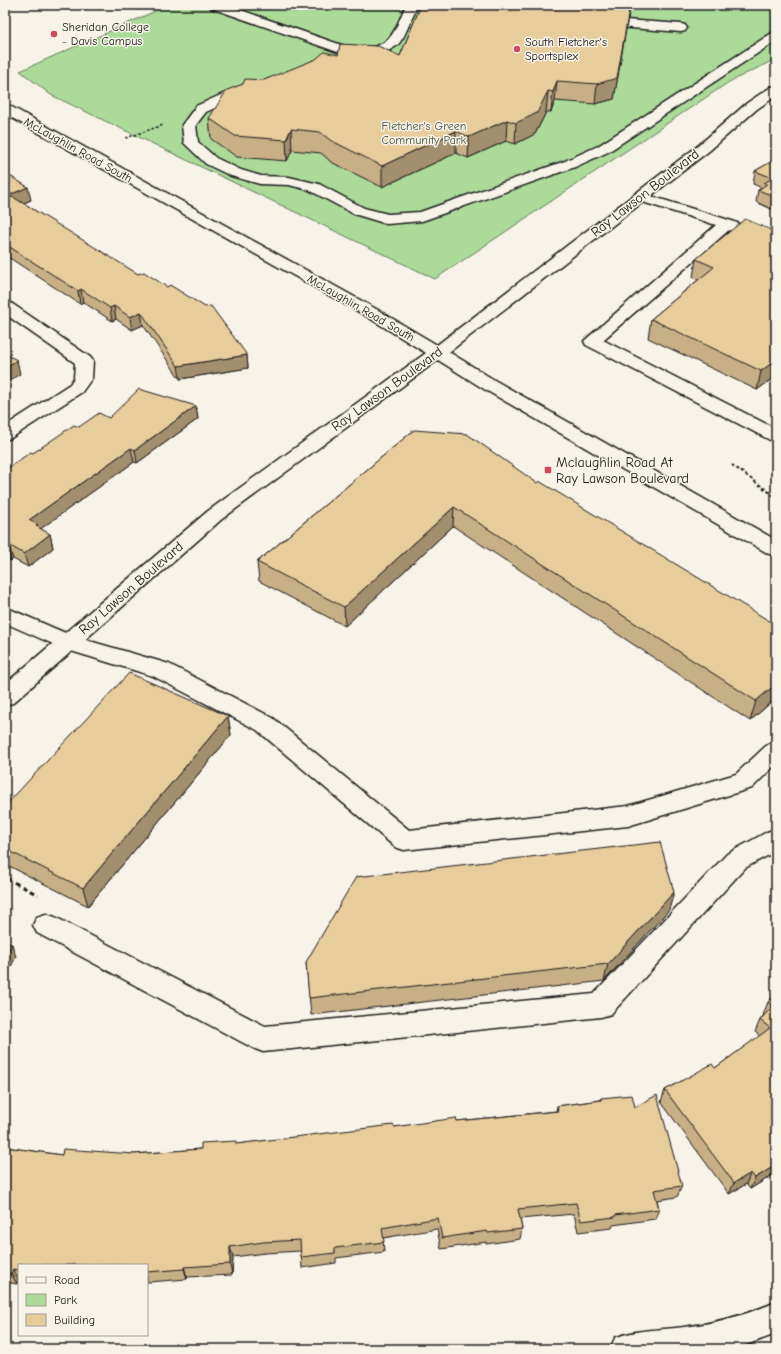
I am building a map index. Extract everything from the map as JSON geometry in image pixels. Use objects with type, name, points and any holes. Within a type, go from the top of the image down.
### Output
[{"type":"street","points":[[215,5],[355,54]]},
{"type":"street","points":[[324,59],[331,56],[384,50],[396,40],[412,5]]},
{"type":"street","points":[[586,22],[681,28]]},
{"type":"street","points":[[259,84],[201,109],[189,125],[191,143],[211,161],[236,173],[260,180],[289,181],[314,187],[359,210],[387,220],[422,216],[570,164],[603,149],[776,36]]},
{"type":"street","name":"Ray Lawson Boulevard","points":[[5,697],[215,515],[437,353],[704,148],[752,106],[776,90]]},
{"type":"street","name":"McLaughlin Road South","points":[[5,109],[372,313],[490,385],[776,549]]},
{"type":"street","points":[[641,197],[727,224],[776,245]]},
{"type":"street","points":[[727,224],[592,341],[776,436]]},
{"type":"street","points":[[5,306],[84,361],[83,378],[76,388],[5,434]]},
{"type":"street","points":[[5,614],[68,642],[161,670],[264,724],[404,840],[628,816],[744,781],[776,750]]},
{"type":"street","points":[[46,925],[263,1039],[601,1005],[736,860],[776,838]]},
{"type":"street","points":[[626,1349],[698,1342],[758,1327],[776,1318]]},
{"type":"path","points":[[126,138],[169,123],[189,125]]},
{"type":"path","points":[[732,465],[776,497]]},
{"type":"green space","name":"Fletcher's Green Community Park","points":[[169,5],[776,5],[776,59],[729,82],[435,279],[51,95],[20,71]]},
{"type":"building","points":[[421,5],[583,5],[584,7],[629,10],[617,78],[597,84],[557,81],[553,92],[548,91],[537,113],[516,123],[507,120],[469,137],[456,131],[382,166],[330,140],[320,132],[291,129],[286,140],[235,136],[209,118],[227,90],[243,84],[245,79],[264,80],[316,59],[324,52],[338,55],[340,44],[378,46],[400,56]]},
{"type":"building","points":[[776,159],[776,197],[758,190],[767,184],[764,183],[773,178],[755,171]]},
{"type":"building","points":[[5,173],[28,187],[5,197]]},
{"type":"building","points":[[13,197],[138,274],[144,272],[167,287],[170,285],[205,307],[211,306],[247,355],[178,366],[141,312],[130,317],[114,306],[110,308],[81,289],[78,291],[5,244],[5,200]]},
{"type":"building","points":[[745,219],[776,232],[776,360],[761,371],[651,319],[714,267],[696,259]]},
{"type":"building","points":[[5,354],[17,360],[5,368]]},
{"type":"building","points":[[139,389],[196,406],[135,450],[131,448],[29,520],[50,534],[24,554],[9,545],[7,547],[5,546],[5,470],[74,425],[79,427],[99,413],[109,418]]},
{"type":"building","points":[[414,430],[467,434],[537,483],[539,481],[776,625],[776,684],[756,701],[454,507],[344,607],[257,562]]},
{"type":"building","points":[[129,673],[228,716],[83,888],[5,849],[5,806]]},
{"type":"building","points":[[660,842],[674,892],[608,964],[309,998],[306,962],[356,877]]},
{"type":"building","points":[[5,943],[12,944],[5,956]]},
{"type":"building","points":[[776,994],[776,1165],[755,1178],[751,1173],[734,1183],[665,1090],[712,1064],[715,1068],[770,1028],[760,1020],[773,1006],[768,1002]]},
{"type":"building","points":[[632,1095],[635,1107],[657,1095],[682,1186],[654,1190],[659,1209],[615,1215],[615,1217],[581,1221],[576,1203],[518,1209],[522,1229],[488,1233],[487,1231],[442,1238],[438,1218],[382,1228],[384,1242],[335,1248],[335,1253],[301,1257],[300,1240],[263,1242],[230,1247],[230,1264],[184,1267],[184,1269],[148,1272],[148,1264],[18,1264],[18,1270],[13,1269],[11,1274],[5,1273],[5,1147],[62,1155],[63,1149],[134,1154],[201,1149],[201,1143],[236,1141],[236,1144],[393,1125],[394,1127],[456,1118],[457,1121],[558,1111],[557,1106],[601,1100],[601,1098]]},
{"type":"place","name":"Sheridan College - Davis Campus","points":[[54,34]]},
{"type":"place","name":"South Fletcher's Sportsplex","points":[[517,49]]},
{"type":"place","name":"Mclaughlin Road At Ray Lawson Boulevard","points":[[548,470]]}]
